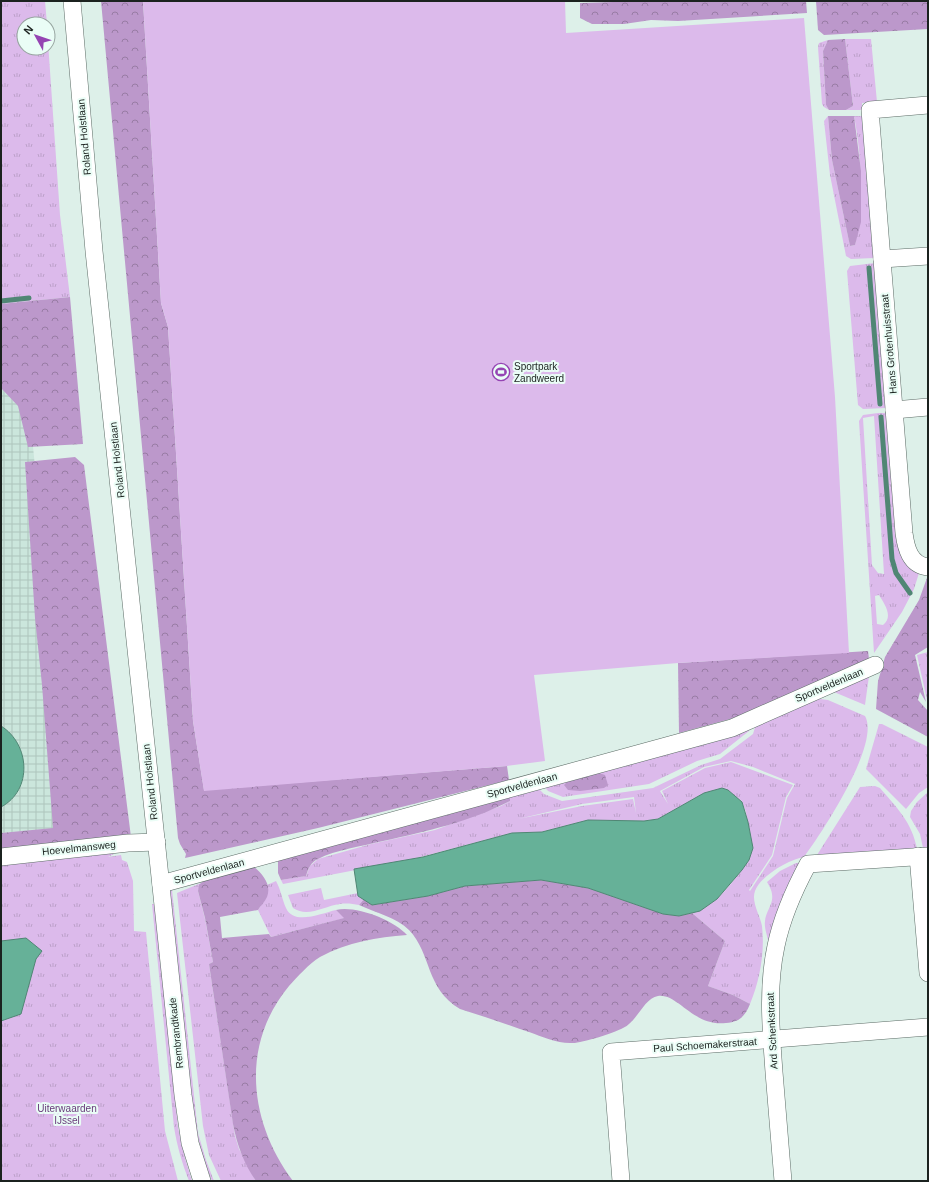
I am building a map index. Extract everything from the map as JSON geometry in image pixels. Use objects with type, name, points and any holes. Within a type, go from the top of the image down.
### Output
[{"type":"street","name":"Roland Holstlaan","points":[[72,1],[94,251],[161,884]]},
{"type":"street","name":"Roland Holstlaan","points":[[76,35],[79,1]]},
{"type":"street","name":"Hans Grotenhuisstraat","points":[[928,105],[870,110],[906,549],[910,557],[917,563],[928,567]]},
{"type":"street","points":[[882,259],[928,256]]},
{"type":"street","points":[[894,410],[928,407]]},
{"type":"street","name":"Sportveldenlaan","points":[[161,884],[732,728],[875,665]]},
{"type":"street","name":"Hoevelmansweg","points":[[1,857],[128,843],[157,842]]},
{"type":"street","points":[[923,856],[928,973]]},
{"type":"street","name":"Ard Schenkstraat","points":[[783,1181],[772,1040],[770,992],[776,945],[785,913],[808,864],[923,856]]},
{"type":"street","name":"Rembrandtkade","points":[[161,884],[187,1127],[194,1158],[202,1181]]},
{"type":"street","name":"Paul Schoemakerstraat","points":[[621,1181],[610,1052],[928,1027]]},
{"type":"shaded area","points":[[24,359],[72,828],[1,833],[1,362]]},
{"type":"shaded area","points":[[1,726],[11,734],[18,744],[24,767],[23,779],[19,790],[1,807]]},
{"type":"shaded area","points":[[722,788],[728,790],[742,802],[753,848],[749,860],[742,870],[717,899],[700,911],[679,916],[663,914],[588,888],[541,880],[465,886],[428,896],[372,905],[358,896],[354,869],[423,857],[512,833],[542,832],[588,820],[644,821],[658,819],[704,793]]},
{"type":"shaded area","points":[[26,938],[42,951],[36,959],[21,1014],[1,1021],[1,941]]},
{"type":"green space","points":[[1,1],[45,1],[46,16],[16,16],[16,56],[49,56],[60,215],[70,297],[1,304]]},
{"type":"green space","points":[[101,1],[143,1],[161,303],[168,327],[193,721],[204,790],[507,766],[509,780],[318,828],[185,858],[186,854],[178,838]]},
{"type":"green space","name":"Sportpark Zandweerd","points":[[143,1],[565,1],[566,33],[804,18],[835,397],[849,653],[678,663],[534,675],[545,761],[507,766],[204,791],[193,721],[168,327],[161,303]]},
{"type":"green space","points":[[646,1],[806,1],[807,13],[678,21],[651,20],[624,24],[592,24],[580,18],[580,3]]},
{"type":"green space","points":[[816,1],[928,1],[928,29],[824,35],[818,30]]},
{"type":"green space","points":[[845,39],[871,39],[877,102],[862,103],[862,110],[846,110],[853,106]]},
{"type":"green space","points":[[845,39],[853,106],[846,110],[829,110],[826,105],[823,51],[828,40]]},
{"type":"green space","points":[[828,40],[823,51],[826,105],[829,110],[822,104],[818,47],[819,43]]},
{"type":"green space","points":[[828,116],[832,160],[850,246],[855,245],[861,197],[859,148],[854,116],[863,116],[874,258],[851,259],[846,256],[830,175],[824,121]]},
{"type":"green space","points":[[828,116],[854,116],[861,171],[861,222],[855,245],[850,246],[832,160]]},
{"type":"green space","points":[[875,263],[886,408],[863,409],[858,405],[847,271],[850,266]]},
{"type":"green space","points":[[70,297],[83,444],[28,447],[18,406],[1,388],[1,304]]},
{"type":"green space","points":[[887,413],[897,542],[900,552],[905,560],[919,573],[914,589],[902,612],[874,653],[859,421],[863,415]],"holes":[[[874,416],[884,574],[878,573],[872,565],[863,418]],[[879,595],[888,614],[888,618],[883,625],[877,624],[875,596]]]},
{"type":"green space","points":[[75,457],[84,465],[131,837],[1,852],[1,833],[53,828],[42,685],[35,618],[25,462]]},
{"type":"green space","points":[[928,575],[928,647],[915,655],[926,702],[920,692],[918,700],[928,711],[928,737],[876,709],[878,681],[885,657],[919,600]]},
{"type":"green space","points":[[868,651],[869,659],[756,712],[679,733],[678,663]]},
{"type":"green space","points":[[928,652],[928,700],[927,700],[917,655]]},
{"type":"green space","points":[[869,676],[865,705],[834,692]]},
{"type":"green space","points":[[811,700],[828,700],[865,716],[868,729],[865,747],[847,788],[835,810],[804,857],[791,861],[776,869],[758,885],[755,891],[754,900],[762,926],[763,946],[757,985],[750,1004],[733,995],[708,986],[725,941],[692,913],[701,910],[717,898],[731,884],[749,860],[746,812],[741,800],[704,793],[658,819],[644,821],[588,820],[541,832],[512,833],[413,859],[283,884],[281,880],[306,876],[310,866],[318,859],[371,844],[435,830],[501,806],[510,801],[510,793],[537,787],[544,794],[562,801],[653,788],[701,765],[720,759],[753,734],[756,724]],"holes":[[[731,761],[753,767],[795,784],[787,798],[773,856],[750,891],[749,890],[772,855],[786,797],[793,785],[731,762],[705,768],[662,791],[668,804],[660,791],[704,767]],[[634,797],[636,813],[633,799],[582,806],[518,819],[582,804]]]},
{"type":"green space","points":[[879,724],[882,724],[928,747],[928,787],[919,793],[906,809],[866,769]]},
{"type":"green space","points":[[751,726],[749,731],[720,754],[697,761],[649,784],[563,797],[548,791],[543,785]]},
{"type":"green space","points":[[599,773],[605,775],[608,785],[604,788],[580,791],[568,790],[564,785],[567,782]]},
{"type":"green space","points":[[875,786],[880,788],[908,823],[915,839],[917,849],[817,855],[860,787]]},
{"type":"green space","points":[[928,792],[928,848],[923,848],[920,834],[910,817],[911,811],[917,802]]},
{"type":"green space","points":[[510,793],[510,801],[479,815],[432,829],[349,848],[325,856],[316,860],[312,864],[306,876],[281,880],[278,873],[278,857]]},
{"type":"green space","name":"Uiterwaarden IJssel","points":[[108,848],[114,854],[108,857],[121,855],[122,860],[127,862],[133,881],[134,931],[146,932],[165,1131],[178,1181],[1,1181],[1,860]]},
{"type":"green space","points":[[796,863],[802,863],[770,942],[768,940],[765,923],[772,894],[767,882],[780,871]]},
{"type":"green space","points":[[252,865],[262,875],[267,883],[267,897],[258,910],[220,917],[222,938],[269,934],[271,937],[344,918],[336,910],[344,909],[363,912],[384,919],[401,929],[407,935],[363,941],[320,957],[300,974],[289,986],[273,1009],[263,1033],[257,1058],[256,1084],[259,1109],[267,1134],[278,1158],[293,1181],[256,1181],[248,1168],[239,1147],[233,1124],[209,964],[213,962],[205,918],[198,891],[199,885],[205,879]]},
{"type":"green space","points":[[541,880],[588,888],[663,914],[679,916],[692,913],[725,941],[708,986],[733,995],[750,1004],[746,1012],[738,1020],[726,1023],[714,1023],[704,1020],[665,996],[658,996],[644,1005],[628,1025],[619,1030],[577,1043],[551,1040],[460,1009],[449,1001],[440,991],[422,950],[409,930],[392,918],[359,905],[364,899],[373,905],[428,896],[465,886]]},
{"type":"green space","points":[[276,881],[286,908],[295,916],[309,917],[336,910],[345,918],[271,937],[258,910],[267,896],[267,885]]},
{"type":"green space","points":[[201,883],[198,891],[213,962],[209,964],[235,1136],[239,1149],[256,1181],[221,1181],[209,1155],[203,1126],[177,893]]},
{"type":"green space","points":[[321,888],[324,900],[358,893],[358,896],[364,899],[359,905],[340,904],[310,912],[299,911],[293,908],[288,895]]},
{"type":"green space","points":[[172,890],[198,1133],[214,1181],[212,1181],[203,1156],[193,1114],[170,891]]},
{"type":"green space","points":[[152,904],[155,904],[178,1127],[192,1181],[189,1181],[184,1168],[174,1127]]},
{"type":"waterway","points":[[869,268],[880,404]]},
{"type":"waterway","points":[[1,301],[29,298]]},
{"type":"waterway","points":[[881,417],[892,559],[896,573],[910,593]]},
{"type":"place","name":"Sportpark Zandweerd","points":[[501,372]]}]
